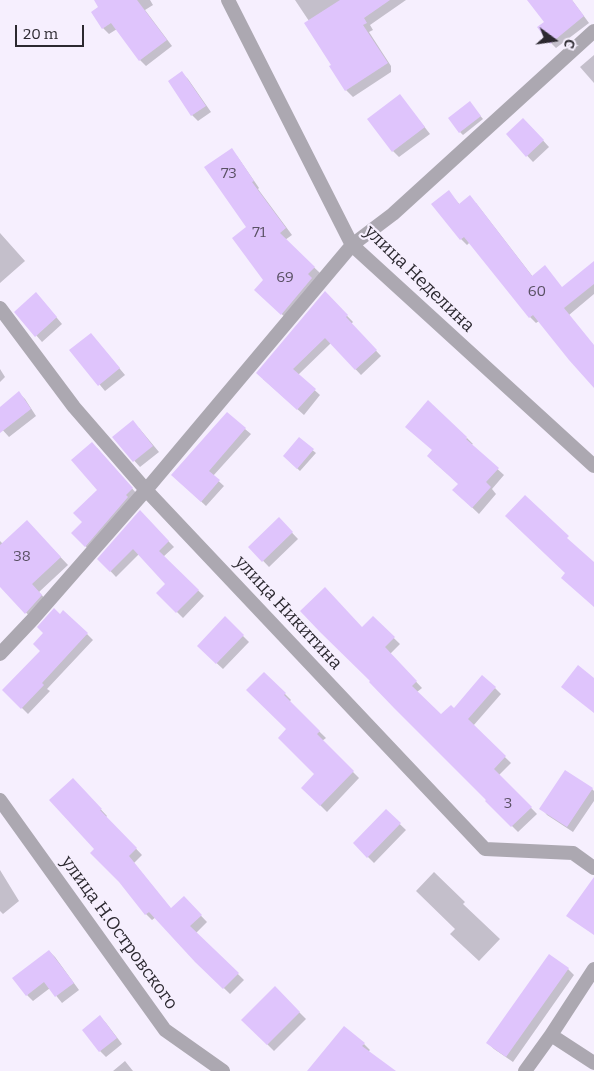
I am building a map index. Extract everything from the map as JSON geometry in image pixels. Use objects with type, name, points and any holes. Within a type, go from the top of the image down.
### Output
[{"type":"street","name":"улица Неделина","points":[[228,0],[352,245],[594,466]]},
{"type":"street","points":[[0,654],[146,490],[352,245],[393,214],[594,31]]},
{"type":"street","name":"улица Никитина","points":[[0,308],[74,407],[146,490],[485,849],[573,853],[594,868]]},
{"type":"street","name":"улица Н.Островского","points":[[0,800],[165,1030],[223,1071]]},
{"type":"street","points":[[525,1071],[594,969]]},
{"type":"street","points":[[551,1035],[594,1063]]},
{"type":"building","points":[[94,0],[137,0],[167,40],[139,61],[111,23],[102,29],[91,12],[98,7]]},
{"type":"building","points":[[340,0],[390,0],[364,18],[367,23],[363,25],[388,63],[345,91],[304,23]]},
{"type":"building","points":[[527,0],[572,0],[584,16],[550,44],[537,27],[544,22]]},
{"type":"building","points":[[182,71],[206,106],[191,116],[168,81]]},
{"type":"building","points":[[400,94],[425,127],[392,152],[367,119]]},
{"type":"building","points":[[470,101],[481,116],[459,133],[448,118]]},
{"type":"building","points":[[523,118],[544,140],[526,157],[506,134]]},
{"type":"building","points":[[232,148],[254,181],[252,182],[286,228],[280,233],[315,267],[308,274],[312,278],[281,315],[254,290],[263,280],[232,238],[246,227],[204,167]]},
{"type":"building","points":[[449,190],[459,204],[470,195],[532,276],[545,265],[562,287],[594,261],[594,284],[564,308],[594,345],[594,388],[533,315],[529,318],[464,237],[460,240],[431,204]]},
{"type":"building","points":[[325,291],[377,350],[355,370],[325,338],[293,369],[316,389],[297,410],[256,373]]},
{"type":"building","points":[[36,292],[57,317],[35,337],[14,312]]},
{"type":"building","points":[[91,333],[120,368],[98,386],[69,350]]},
{"type":"building","points":[[19,391],[31,409],[0,433],[0,407]]},
{"type":"building","points":[[428,400],[467,437],[466,439],[499,468],[486,482],[491,487],[472,508],[452,490],[458,484],[427,456],[432,450],[405,427]]},
{"type":"building","points":[[227,412],[246,428],[209,471],[220,480],[201,502],[171,475]]},
{"type":"building","points":[[133,420],[153,446],[133,462],[112,437]]},
{"type":"building","points":[[299,437],[314,449],[297,469],[283,456]]},
{"type":"building","points":[[92,442],[133,488],[126,495],[128,497],[85,547],[71,533],[82,522],[73,513],[97,490],[71,460]]},
{"type":"building","points":[[525,495],[569,536],[567,538],[594,562],[594,607],[561,578],[565,573],[505,516]]},
{"type":"building","points":[[140,510],[169,541],[159,551],[199,590],[176,613],[156,593],[165,584],[133,549],[110,572],[97,559]]},
{"type":"building","points":[[279,517],[293,532],[262,562],[248,547]]},
{"type":"building","points":[[27,520],[61,557],[32,584],[42,595],[25,614],[0,587],[0,545]]},
{"type":"building","points":[[325,587],[362,627],[373,616],[395,637],[385,647],[417,681],[412,686],[441,714],[451,705],[454,708],[482,675],[496,687],[468,719],[506,756],[494,769],[532,807],[511,827],[300,611]]},
{"type":"building","points":[[54,608],[60,614],[63,610],[88,633],[21,709],[2,690],[40,651],[33,644],[43,633],[37,627]]},
{"type":"building","points":[[225,616],[244,635],[216,664],[197,646]]},
{"type":"building","points":[[578,665],[594,678],[594,713],[561,687]]},
{"type":"building","points":[[264,672],[320,731],[317,734],[354,771],[320,806],[301,788],[314,774],[278,738],[286,729],[246,690]]},
{"type":"building","points":[[565,770],[593,788],[567,827],[539,809]]},
{"type":"building","points":[[73,778],[102,809],[100,810],[137,848],[129,856],[171,908],[184,896],[202,915],[190,926],[239,973],[223,989],[149,912],[145,915],[119,882],[90,853],[94,849],[49,800]]},
{"type":"building","points":[[386,809],[401,823],[367,858],[353,843]]},
{"type":"building","points":[[594,877],[594,935],[566,916]]},
{"type":"building","points":[[49,950],[74,983],[55,997],[44,982],[26,996],[12,978]]},
{"type":"building","points":[[549,954],[569,968],[506,1057],[486,1043]]},
{"type":"building","points":[[275,986],[300,1012],[267,1045],[241,1020]]},
{"type":"building","points":[[100,1015],[117,1038],[99,1052],[82,1030]]},
{"type":"building","points":[[344,1026],[365,1043],[362,1046],[396,1071],[307,1071]]}]
